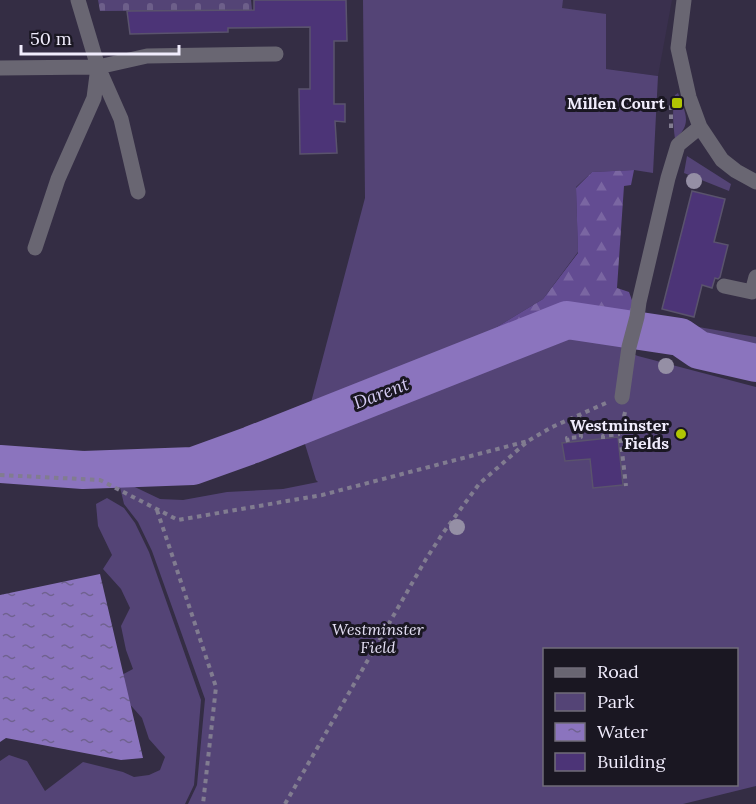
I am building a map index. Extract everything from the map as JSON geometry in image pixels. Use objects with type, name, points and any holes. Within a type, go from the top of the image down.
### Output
[{"type":"street","points":[[78,0],[98,67],[121,119],[138,192]]},
{"type":"street","points":[[684,0],[678,48],[689,97],[700,127],[722,160],[756,182]]},
{"type":"street","points":[[0,68],[98,67],[147,56],[276,54]]},
{"type":"street","points":[[35,248],[58,178],[94,98],[98,67]]},
{"type":"street","points":[[624,403],[629,347],[638,317],[639,302],[668,178],[678,145],[700,127]]},
{"type":"street","points":[[724,286],[752,292],[756,277]]},
{"type":"path","points":[[285,804],[406,593],[443,533],[479,484],[528,441],[552,427],[579,415],[624,403],[620,434],[626,486]]},
{"type":"path","points":[[568,442],[567,438],[581,439],[579,415]]},
{"type":"path","points":[[603,438],[603,436],[620,434]]},
{"type":"path","points":[[0,475],[100,480],[178,520],[322,495],[528,441]]},
{"type":"path","points":[[157,510],[216,687],[203,804]]},
{"type":"shaded area","points":[[563,0],[672,0],[658,76],[606,69],[561,8]]},
{"type":"green space","points":[[98,0],[251,0],[252,10],[100,11]]},
{"type":"green space","points":[[363,0],[563,0],[562,8],[606,14],[606,69],[658,76],[653,173],[634,170],[592,172],[576,187],[578,252],[543,299],[456,352],[309,410],[365,198]]},
{"type":"green space","points":[[678,93],[685,112],[686,123],[675,139],[673,106],[675,95]]},
{"type":"green space","points":[[687,156],[731,184],[729,191],[684,173]]},
{"type":"green space","points":[[634,170],[631,185],[624,186],[617,288],[629,292],[633,303],[631,317],[594,310],[456,352],[543,299],[578,253],[576,188],[592,172]]},
{"type":"green space","points":[[647,318],[756,337],[756,344],[752,351],[743,351],[729,344],[702,344],[678,331],[660,331],[645,327]]},
{"type":"green space","name":"Westminster Field","points":[[568,330],[626,333],[622,350],[756,387],[756,786],[683,804],[188,804],[197,785],[205,699],[152,551],[138,522],[124,504],[118,479],[160,499],[183,500],[227,492],[283,489],[318,482],[304,441],[303,427]]},
{"type":"green space","points":[[107,498],[124,508],[135,523],[149,552],[201,700],[194,785],[185,804],[0,804],[0,761],[9,755],[27,761],[45,791],[83,762],[134,777],[149,775],[160,770],[165,757],[149,739],[142,718],[126,700],[116,678],[133,669],[121,626],[130,608],[121,589],[103,569],[112,555],[98,526],[96,504]]},
{"type":"water","points":[[100,574],[143,758],[121,760],[6,738],[0,742],[0,595]]},
{"type":"building","points":[[254,0],[346,0],[347,41],[334,41],[334,104],[345,104],[345,122],[335,121],[337,153],[300,154],[299,89],[310,89],[310,27],[228,28],[228,32],[130,34],[127,11],[254,10]]},
{"type":"building","points":[[692,191],[725,199],[714,242],[728,245],[720,277],[715,278],[712,288],[702,285],[694,317],[662,309]]},
{"type":"building","points":[[618,437],[623,485],[593,488],[590,459],[565,461],[562,443]]},
{"type":"waterway","name":"Darent","points":[[0,464],[83,470],[193,466],[567,320],[680,337],[699,350],[756,363]]},
{"type":"place","name":"Millen Court","points":[[677,103]]},
{"type":"place","name":"Westminster Fields","points":[[681,434]]}]
